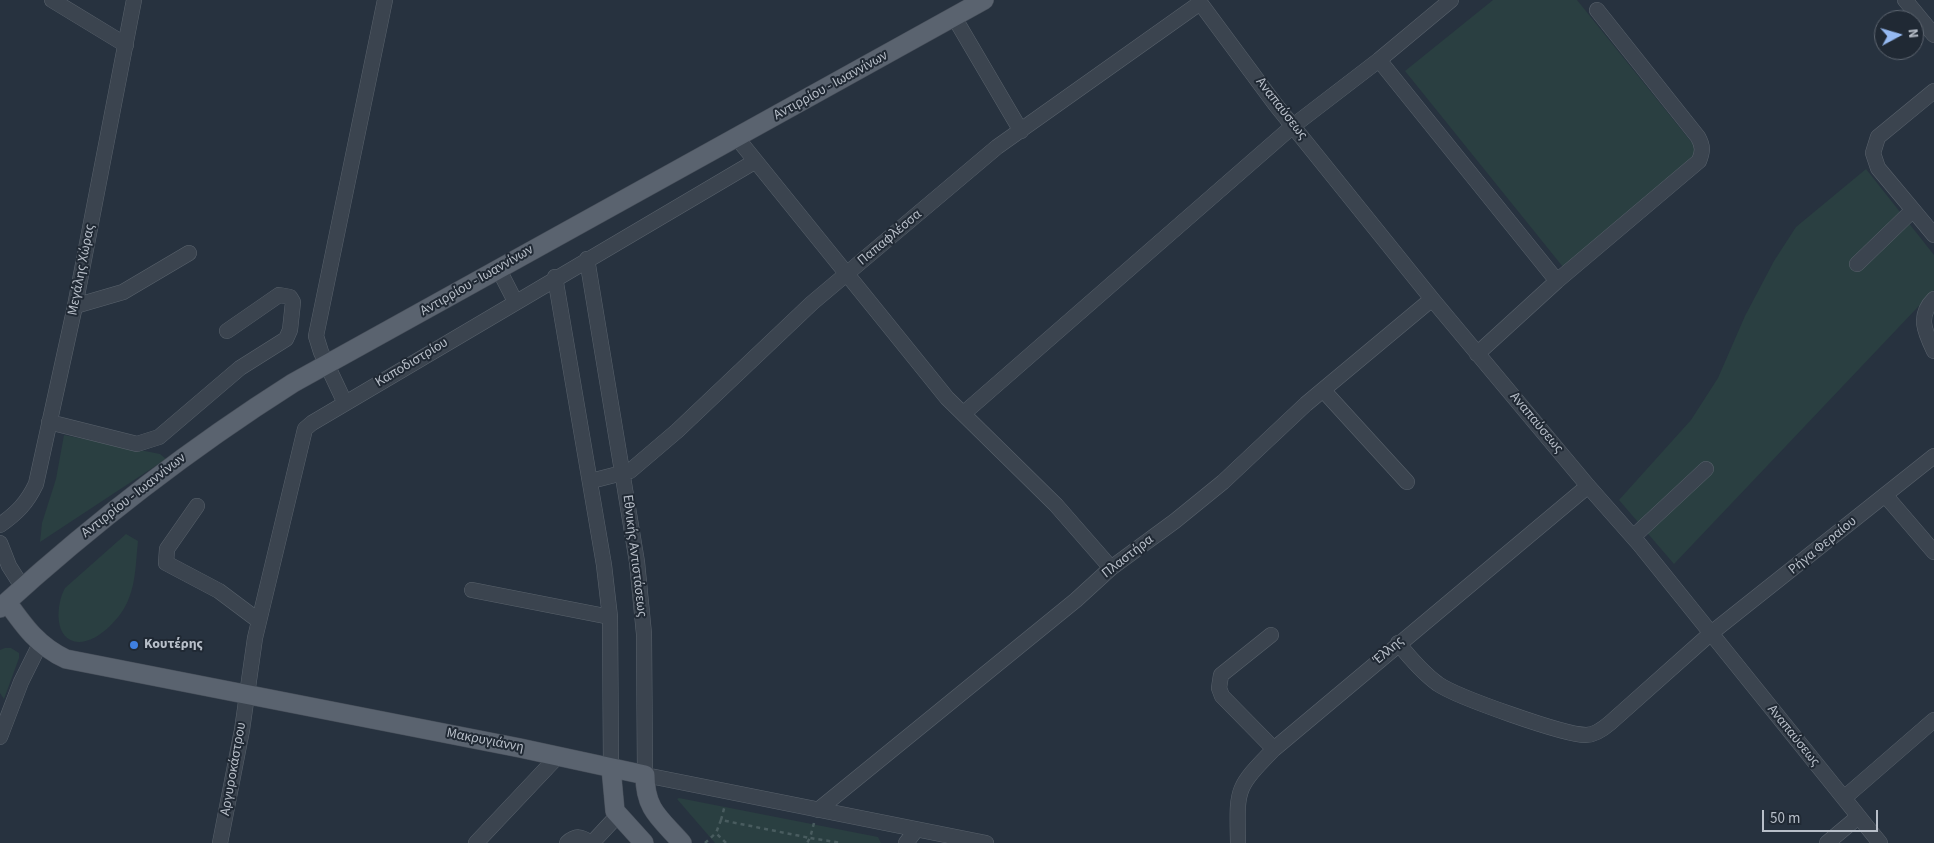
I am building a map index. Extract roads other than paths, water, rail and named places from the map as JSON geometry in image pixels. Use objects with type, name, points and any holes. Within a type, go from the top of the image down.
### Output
[{"type":"main road","name":"Αντιρρίου - Ιωαννίνων","points":[[2,601],[23,588],[155,478],[253,408],[326,363],[426,310],[498,268],[737,138],[984,0]]},
{"type":"main road","name":"Μακρυγιάννη","points":[[2,601],[40,644],[66,659],[558,756],[645,775]]},
{"type":"main road","points":[[611,768],[614,806],[618,815],[644,843]]},
{"type":"main road","name":"Εθνικής Αντιστάσεως","points":[[645,775],[645,792],[650,806],[682,843]]},
{"type":"street","points":[[52,0],[126,45]]},
{"type":"street","name":"Μεγάλης Χώρας","points":[[0,525],[16,514],[28,501],[36,484],[75,306],[134,0]]},
{"type":"street","points":[[346,403],[326,363],[316,336],[385,0]]},
{"type":"street","points":[[964,413],[1292,126],[1379,60],[1451,0]]},
{"type":"street","points":[[1905,0],[1934,35]]},
{"type":"street","name":"Αναπαύσεως","points":[[1199,1],[1292,126],[1477,354],[1633,537],[1880,843]]},
{"type":"street","name":"Παπαφλέσσα","points":[[591,481],[630,471],[677,431],[812,303],[997,147],[1199,1]]},
{"type":"street","points":[[1477,354],[1557,281],[1699,161],[1702,153],[1702,145],[1698,137],[1597,10]]},
{"type":"street","points":[[954,17],[1021,131]]},
{"type":"street","points":[[1379,60],[1557,281]]},
{"type":"street","points":[[1934,91],[1878,137],[1874,146],[1874,160],[1878,168],[1934,235]]},
{"type":"street","points":[[737,138],[754,162],[948,398],[1056,505],[1111,568]]},
{"type":"street","name":"Καποδιστρίου","points":[[246,695],[259,621],[303,435],[312,423],[555,277],[754,162]]},
{"type":"street","points":[[1857,264],[1913,210]]},
{"type":"street","points":[[75,306],[123,292],[189,252]]},
{"type":"street","name":"Εθνικής Αντιστάσεως","points":[[587,259],[637,562],[644,634],[645,775]]},
{"type":"street","points":[[498,268],[515,301]]},
{"type":"street","points":[[555,277],[591,481],[610,617],[611,768]]},
{"type":"street","points":[[49,422],[137,444],[159,437],[240,368],[286,339],[290,330],[294,302],[290,297],[279,295],[227,331]]},
{"type":"street","name":"Πλαστήρα","points":[[818,810],[1076,600],[1111,568],[1175,522],[1323,390],[1432,299]]},
{"type":"street","points":[[1934,299],[1925,312],[1923,321],[1925,332],[1934,351]]},
{"type":"street","points":[[290,330],[316,336]]},
{"type":"street","points":[[1323,390],[1407,482]]},
{"type":"street","name":"Ρήγα Φεραίου","points":[[1398,643],[1426,674],[1447,689],[1543,724],[1587,734],[1606,726],[1710,634],[1934,456]]},
{"type":"street","points":[[1633,537],[1706,469]]},
{"type":"street","name":"Έλλης","points":[[1238,843],[1237,803],[1239,789],[1247,777],[1274,749],[1398,643],[1588,486]]},
{"type":"street","points":[[1885,495],[1934,552]]},
{"type":"street","points":[[197,506],[167,550],[166,563],[219,591],[259,621]]},
{"type":"street","points":[[0,543],[10,566],[23,588]]},
{"type":"street","points":[[472,590],[610,617]]},
{"type":"street","points":[[1271,635],[1221,675],[1219,688],[1222,696],[1274,749]]},
{"type":"street","points":[[0,737],[4,710],[21,682],[40,644]]},
{"type":"street","name":"Αργυροκάστρου","points":[[220,843],[246,695]]},
{"type":"street","points":[[1844,798],[1934,720]]},
{"type":"street","points":[[476,843],[558,756]]},
{"type":"street","name":"Μακρυγιάννη","points":[[645,775],[986,843]]},
{"type":"street","points":[[567,843],[577,837],[582,837],[591,843],[618,815]]},
{"type":"street","points":[[1828,843],[1858,817]]},
{"type":"street","points":[[906,843],[916,830]]},
{"type":"place","name":"Κουτέρης","points":[[134,645]]}]
